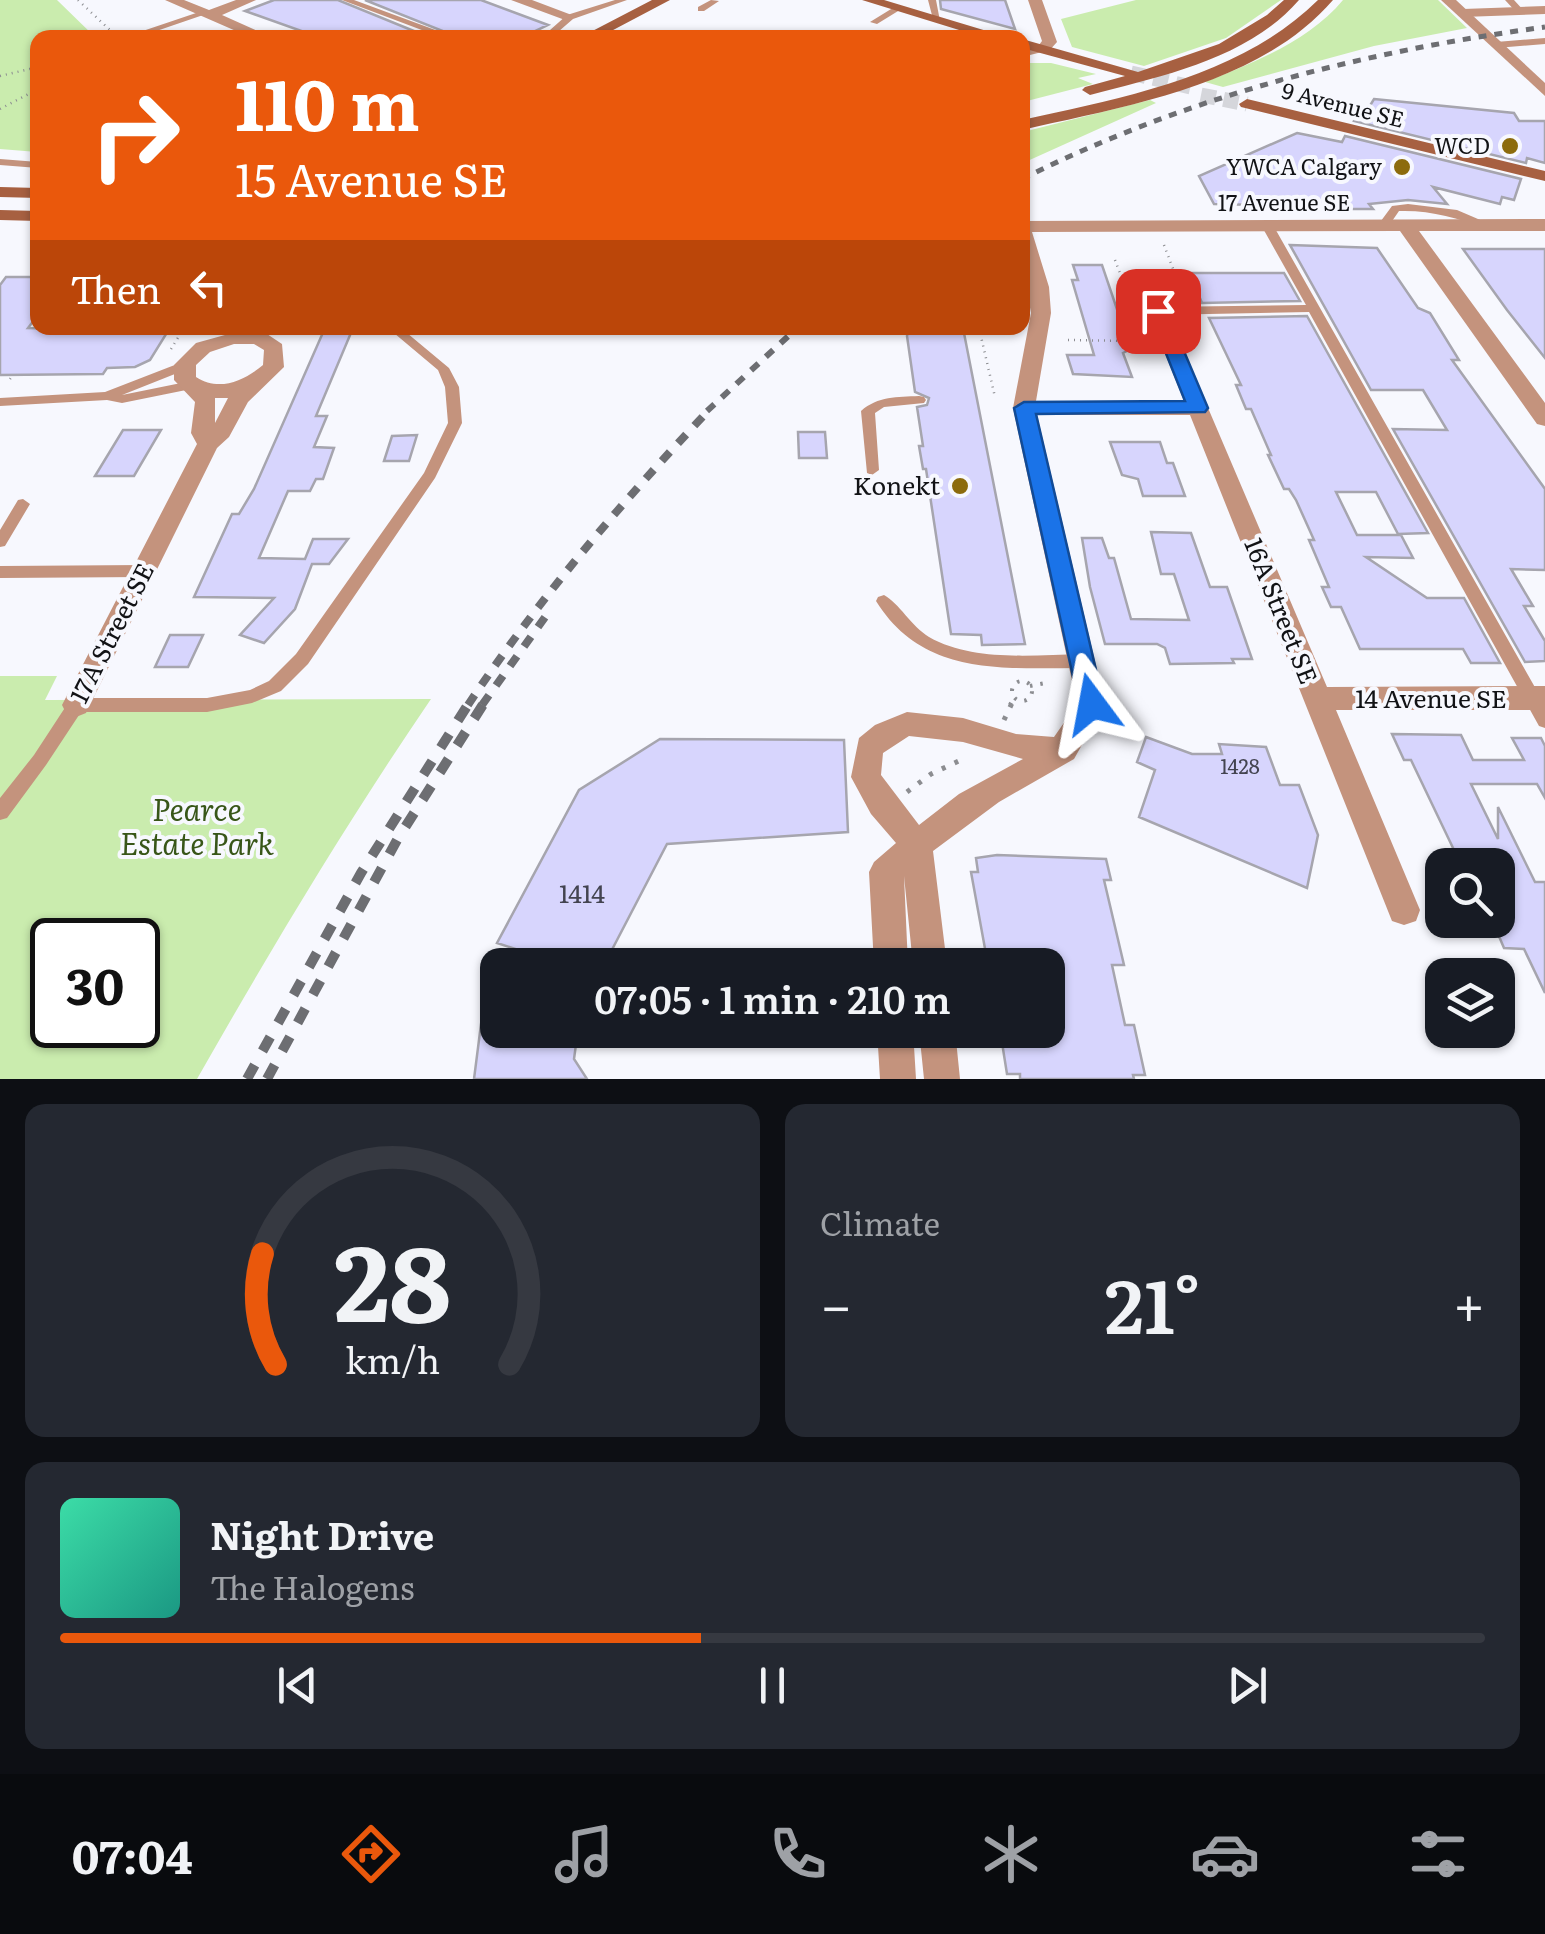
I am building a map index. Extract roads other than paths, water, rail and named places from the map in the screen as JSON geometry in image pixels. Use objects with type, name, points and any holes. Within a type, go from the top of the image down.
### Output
[{"type":"main road","points":[[602,30],[663,0]]},
{"type":"main road","points":[[869,0],[976,30]]},
{"type":"main road","points":[[1030,106],[1178,64],[1256,29],[1292,0]]},
{"type":"main road","points":[[1030,123],[1208,72],[1283,38],[1326,0]]},
{"type":"main road","points":[[1030,45],[1131,73]]},
{"type":"main road","name":"9 Avenue SE","points":[[1247,104],[1545,176]]},
{"type":"main road","points":[[0,192],[30,193]]},
{"type":"main road","points":[[0,214],[30,216]]},
{"type":"street","points":[[172,0],[246,30]]},
{"type":"street","points":[[207,14],[250,0]]},
{"type":"street","points":[[518,0],[570,17]]},
{"type":"street","points":[[1035,0],[1050,42],[1042,48]]},
{"type":"street","points":[[1448,0],[1545,92]]},
{"type":"street","points":[[1463,12],[1545,10]]},
{"type":"street","points":[[1394,225],[1545,419]]},
{"type":"street","name":"17 Avenue SE","points":[[1030,229],[1544,226]]},
{"type":"street","points":[[889,948],[884,872],[973,802],[1064,750],[1083,729],[1092,704],[1024,408],[1042,313],[1030,256]]},
{"type":"street","name":"16A Street SE","points":[[1165,308],[1198,408],[1404,910]]},
{"type":"street","points":[[190,380],[208,345],[242,335]]},
{"type":"street","points":[[256,335],[275,348],[282,335]]},
{"type":"street","name":"17A Street SE","points":[[76,704],[208,444],[221,432],[239,398],[276,360],[275,348]]},
{"type":"street","points":[[190,380],[227,390],[260,379]]},
{"type":"street","points":[[190,380],[206,402],[202,434],[208,444]]},
{"type":"street","points":[[1024,408],[1198,408]]},
{"type":"street","name":"14 Avenue SE","points":[[1318,699],[1541,706]]},
{"type":"street","points":[[928,948],[918,845],[882,804],[866,777],[868,747],[908,724],[963,730],[1016,746],[1064,750]]},
{"type":"street","points":[[896,1048],[898,1079]]},
{"type":"street","points":[[939,1048],[942,1079]]},
{"type":"lane","points":[[346,0],[430,30]]},
{"type":"lane","points":[[558,30],[570,17],[623,0]]},
{"type":"lane","points":[[932,0],[938,19]]},
{"type":"lane","points":[[1509,0],[1522,12]]},
{"type":"lane","points":[[874,22],[899,8]]},
{"type":"lane","points":[[153,30],[207,14]]},
{"type":"lane","points":[[1496,45],[1545,38]]},
{"type":"lane","points":[[1030,52],[1042,48]]},
{"type":"lane","points":[[0,162],[30,164]]},
{"type":"lane","points":[[1268,225],[1541,706]]},
{"type":"lane","points":[[1165,308],[1313,308]]},
{"type":"lane","points":[[76,704],[207,705],[252,696],[275,686],[302,659],[430,475],[455,422],[452,387],[444,368],[403,335]]},
{"type":"lane","points":[[108,396],[122,399],[190,380]]},
{"type":"lane","points":[[0,402],[108,396],[190,380]]},
{"type":"lane","points":[[872,470],[868,411],[890,401],[919,400]]},
{"type":"lane","points":[[0,542],[23,504]]},
{"type":"lane","points":[[0,572],[144,571]]},
{"type":"lane","points":[[884,601],[898,625],[926,644],[965,659],[1082,661]]},
{"type":"lane","name":"17A Street SE","points":[[0,812],[76,704]]},
{"type":"tunnel","points":[[1131,73],[1191,87]]},
{"type":"tunnel","points":[[1201,95],[1247,104]]},
{"type":"railway","points":[[1030,175],[1148,124],[1277,81],[1409,50],[1545,27]]},
{"type":"railway","points":[[707,411],[789,335]]},
{"type":"railway","points":[[468,705],[583,552],[710,409]]},
{"type":"railway","points":[[482,705],[548,613]]},
{"type":"railway","points":[[247,1079],[361,873],[469,703]]},
{"type":"railway","points":[[267,1079],[397,840],[484,703]]},
{"type":"place","name":"WCD","points":[[1510,146]]},
{"type":"place","name":"YWCA Calgary","points":[[1402,167]]},
{"type":"place","name":"Konekt","points":[[960,486]]},
{"type":"park label","name":"Pearce Estate Park","points":[[197,828]]}]
